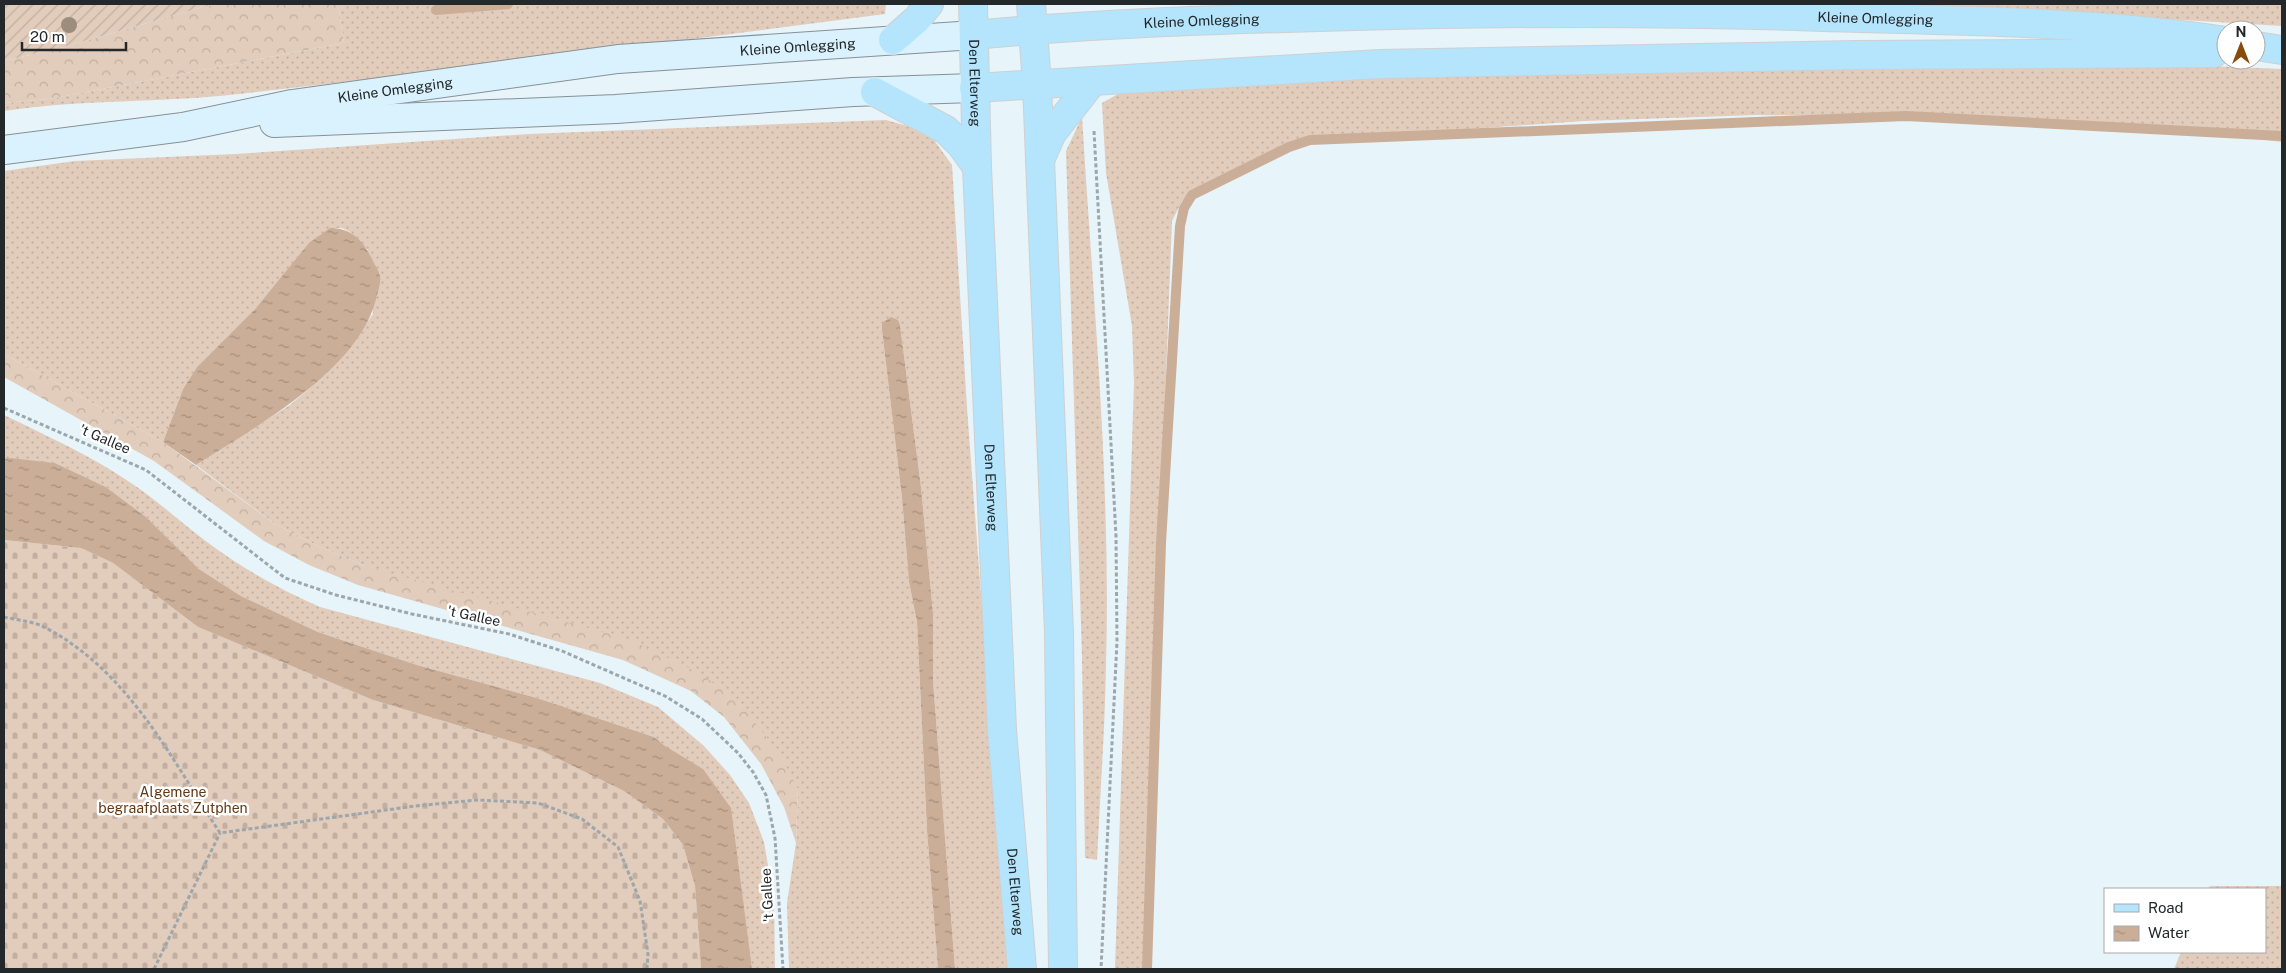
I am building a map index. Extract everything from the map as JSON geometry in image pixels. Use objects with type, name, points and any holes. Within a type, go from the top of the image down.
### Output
[{"type":"main road","points":[[893,40],[917,19],[929,4]]},
{"type":"main road","name":"Den Elterweg","points":[[973,4],[974,88],[1002,730],[1022,969]]},
{"type":"main road","points":[[1078,4],[1118,24]]},
{"type":"main road","name":"Kleine Omlegging","points":[[974,35],[1032,16],[1118,24],[1488,12],[1724,14],[2027,24],[2182,35],[2216,40]]},
{"type":"main road","points":[[1032,16],[1037,84],[1059,632],[1063,969]]},
{"type":"main road","points":[[2266,48],[2282,52]]},
{"type":"main road","points":[[2266,53],[2282,52]]},
{"type":"main road","name":"Kleine Omlegging","points":[[974,88],[1380,64],[1857,55],[2216,53]]},
{"type":"main road","points":[[1039,163],[1052,134],[1092,82]]},
{"type":"main road","points":[[875,92],[946,130],[962,146],[978,167]]},
{"type":"street","name":"Kleine Omlegging","points":[[4,150],[183,127],[292,104],[618,59],[974,35]]},
{"type":"street","name":"Kleine Omlegging","points":[[183,127],[606,109],[875,92],[974,88]]},
{"type":"path","points":[[1096,151],[1115,527],[1117,641],[1101,969]]},
{"type":"path","name":"'t Gallee","points":[[4,408],[146,470],[285,578],[336,596],[509,634],[562,651],[665,696],[702,719],[738,753],[753,772],[766,795],[775,838],[783,969]]},
{"type":"path","points":[[4,617],[43,626],[79,649],[115,683],[152,726],[220,833]]},
{"type":"path","points":[[220,833],[415,806],[478,800],[538,803],[582,819],[618,847],[640,901],[648,954],[647,969]]},
{"type":"path","points":[[154,969],[220,833]]},
{"type":"green space","points":[[4,4],[214,4],[60,48],[4,61]]},
{"type":"green space","points":[[214,4],[338,4],[344,43],[49,99],[4,103],[4,61],[60,48]]},
{"type":"green space","points":[[338,4],[886,4],[885,14],[482,66],[210,97],[33,107],[4,111],[4,103],[49,99],[344,43]]},
{"type":"green space","points":[[1921,4],[2282,4],[2282,26],[2266,25],[2266,20],[2216,20],[2216,22]]},
{"type":"green space","points":[[2186,65],[2216,66],[2216,70],[2282,69],[2282,142],[2126,124],[2014,117],[1756,115],[1584,121],[1382,135],[1299,143],[1195,191],[1182,201],[1172,221],[1148,838],[1148,969],[1115,969],[1134,383],[1132,326],[1106,173],[1102,103],[1125,90],[1499,70]]},
{"type":"green space","points":[[1082,117],[1100,390],[1106,527],[1107,596],[1104,737],[1097,860],[1085,858],[1082,656],[1066,151]]},
{"type":"green space","points":[[886,120],[907,126],[934,140],[952,165],[967,408],[1009,969],[955,969],[933,680],[933,613],[921,487],[900,325],[882,330],[902,498],[909,582],[917,622],[927,831],[938,969],[789,969],[787,903],[796,843],[798,789],[739,702],[365,566],[318,546],[275,524],[196,465],[290,405],[310,388],[349,348],[373,314],[368,250],[350,232],[342,228],[330,228],[256,308],[197,367],[183,389],[163,442],[4,354],[4,171],[75,161],[236,154],[529,134]]},
{"type":"green space","points":[[4,354],[163,442],[275,524],[318,546],[365,566],[631,640],[701,674],[739,702],[779,753],[798,789],[796,843],[784,807],[761,764],[724,717],[691,691],[623,660],[358,585],[309,565],[264,541],[154,461],[4,377]]},
{"type":"green space","points":[[4,415],[116,473],[230,558],[293,595],[320,607],[600,683],[658,707],[704,746],[730,775],[749,803],[764,842],[774,900],[775,969],[752,969],[751,962],[665,746],[654,737],[537,698],[417,665],[318,632],[241,596],[199,569],[146,517],[106,487],[55,463],[4,459]]},
{"type":"green space","name":"Algemene begraafplaats Zutphen","points":[[4,540],[81,548],[113,563],[198,627],[373,700],[540,750],[624,791],[663,819],[683,845],[695,886],[701,969],[4,969]]},
{"type":"green space","points":[[2210,886],[2282,886],[2282,969],[2174,969],[2181,953],[2266,953],[2266,888],[2209,888]]},
{"type":"water","points":[[330,228],[344,230],[356,236],[365,246],[380,276],[376,299],[366,325],[349,350],[327,373],[301,395],[274,415],[196,465],[163,442],[183,389],[197,367],[256,308],[309,243]]},
{"type":"water","points":[[891,317],[898,320],[900,325],[921,487],[933,613],[933,680],[955,969],[938,969],[927,831],[917,622],[909,582],[902,498],[882,330],[882,323]]},
{"type":"water","points":[[4,459],[55,463],[106,487],[146,517],[199,569],[241,596],[318,632],[417,665],[537,698],[654,737],[665,746],[703,769],[731,808],[752,969],[701,969],[695,886],[683,845],[663,819],[624,791],[540,750],[373,700],[198,627],[113,563],[81,548],[4,540]]},
{"type":"waterway","points":[[436,10],[508,4]]},
{"type":"waterway","points":[[1147,969],[1161,543],[1180,226],[1184,208],[1192,195],[1289,147],[1310,140],[1906,116],[2282,136]]}]
